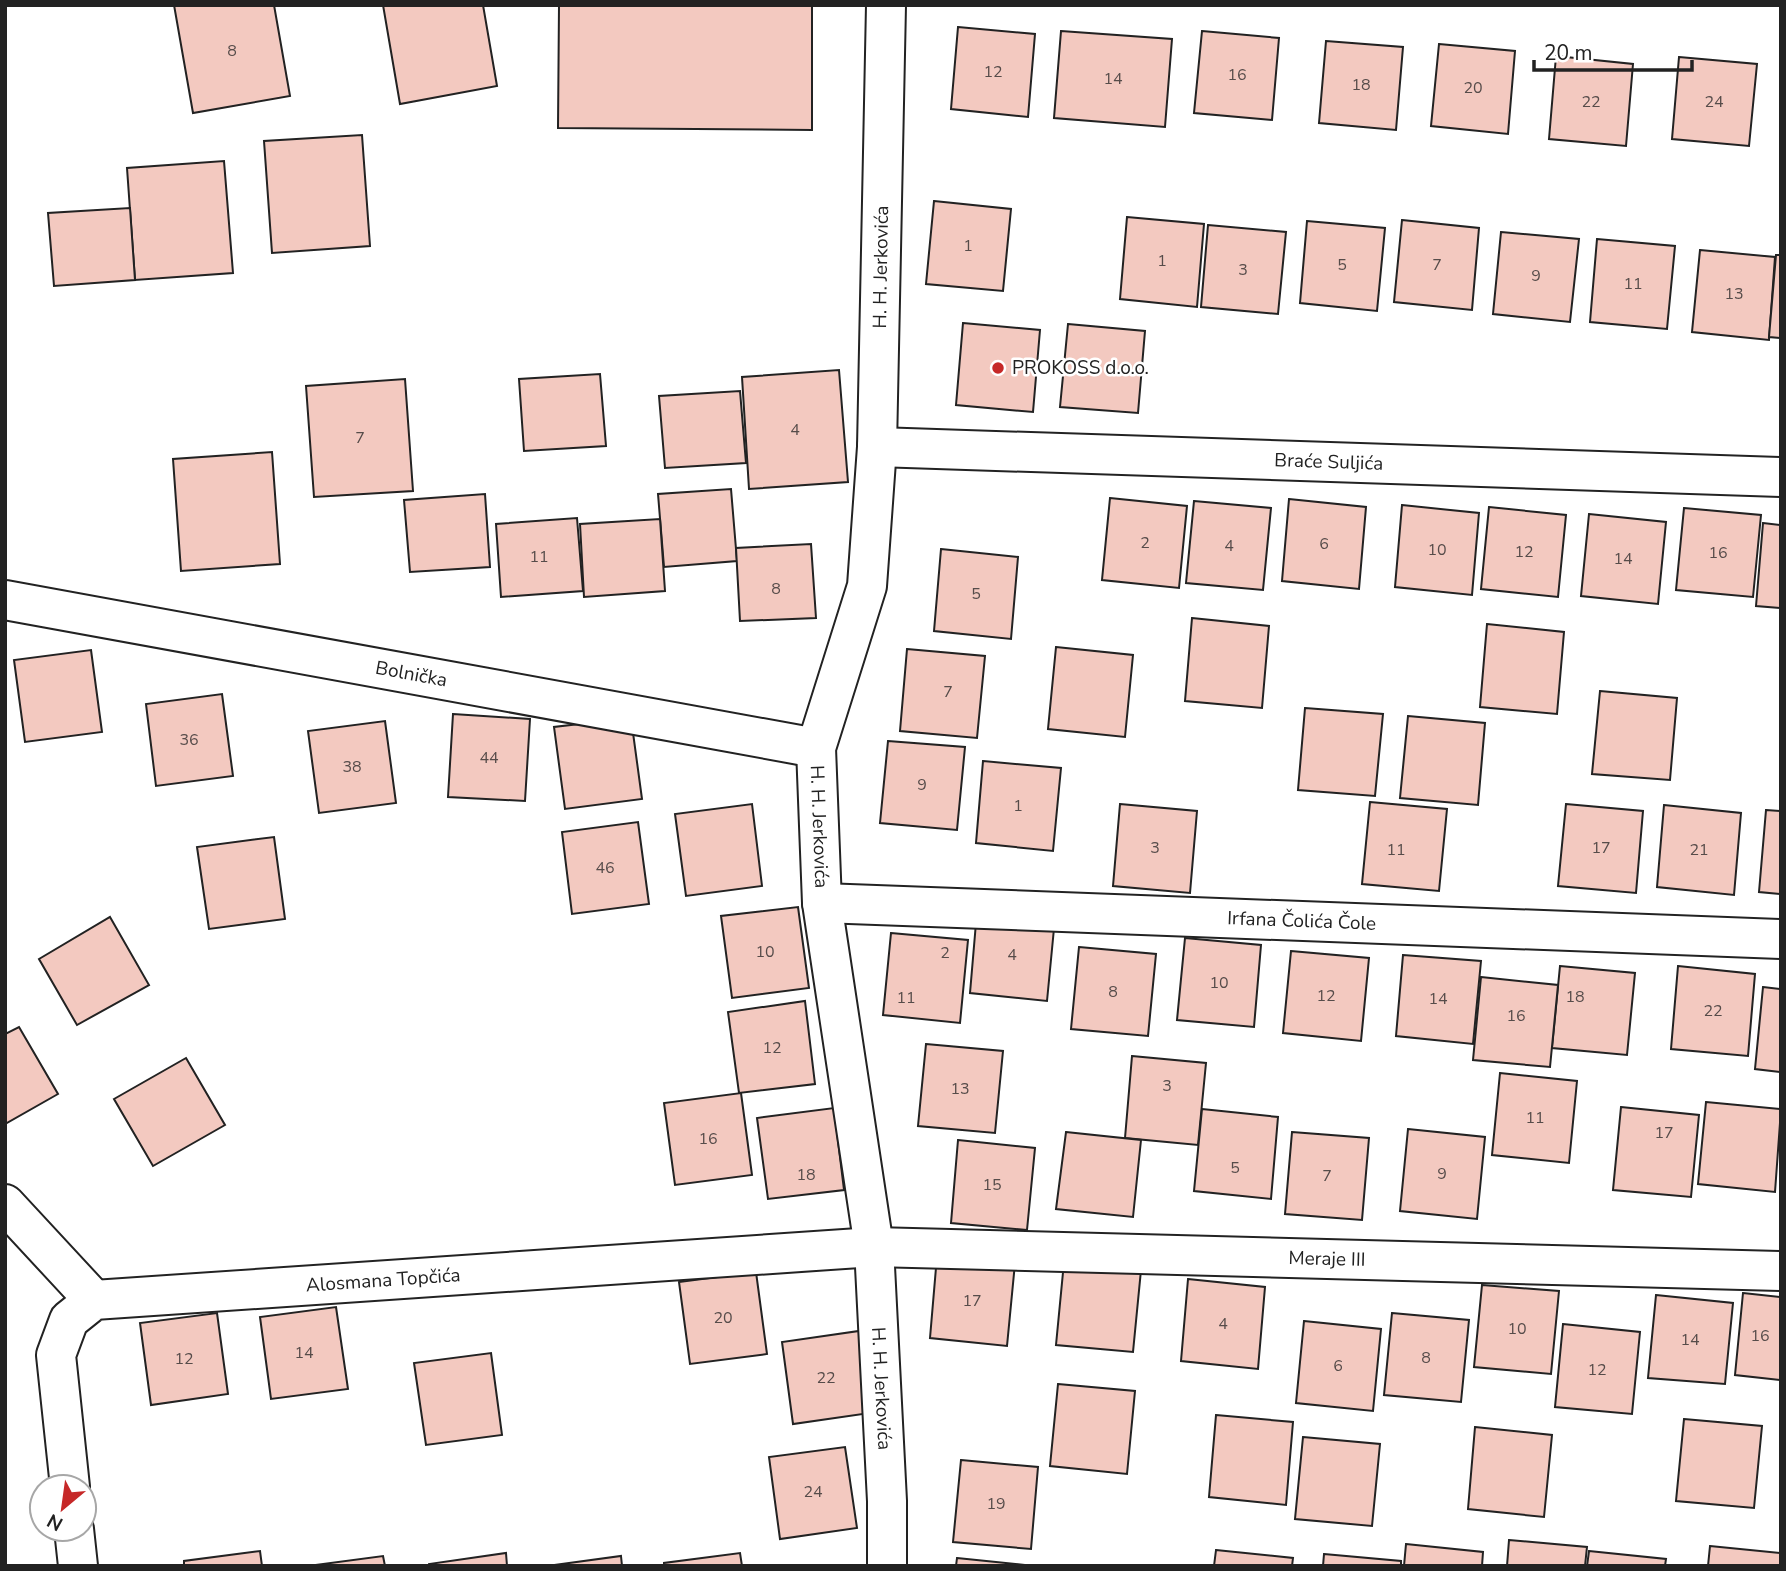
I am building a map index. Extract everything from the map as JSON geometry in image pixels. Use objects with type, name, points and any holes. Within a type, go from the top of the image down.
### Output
[{"type":"street","name":"H. H. Jerkovića","points":[[886,5],[877,447],[867,586],[817,748],[822,903],[874,1247],[887,1501],[887,1566]]},
{"type":"street","name":"Braće Suljića","points":[[877,447],[1781,477]]},
{"type":"street","name":"Bolnička","points":[[5,600],[817,748]]},
{"type":"street","name":"Irfana Čolića Čole","points":[[822,903],[1781,939]]},
{"type":"street","points":[[5,1204],[94,1300],[69,1320],[56,1355],[69,1473]]},
{"type":"street","name":"Meraje III","points":[[874,1247],[1781,1271]]},
{"type":"street","name":"Alosmana Topčića","points":[[94,1300],[874,1247]]},
{"type":"street","points":[[76,1543],[78,1566]]},
{"type":"building","points":[[174,5],[274,5],[290,96],[193,113]]},
{"type":"building","points":[[383,5],[483,5],[497,86],[400,104]]},
{"type":"building","points":[[559,5],[812,5],[812,130],[558,128]]},
{"type":"building","points":[[958,27],[1035,34],[1028,117],[951,109]]},
{"type":"building","points":[[1061,31],[1172,39],[1165,127],[1054,118]]},
{"type":"building","points":[[1202,31],[1279,38],[1272,120],[1194,113]]},
{"type":"building","points":[[1326,41],[1403,47],[1396,130],[1319,123]]},
{"type":"building","points":[[1439,44],[1515,51],[1508,134],[1431,126]]},
{"type":"building","points":[[1556,56],[1633,64],[1626,146],[1549,139]]},
{"type":"building","points":[[1679,57],[1757,64],[1749,146],[1672,139]]},
{"type":"building","points":[[362,135],[370,246],[272,253],[264,141]]},
{"type":"building","points":[[224,161],[233,273],[135,280],[127,168]]},
{"type":"building","points":[[934,201],[1011,209],[1003,291],[926,284]]},
{"type":"building","points":[[130,208],[135,280],[54,286],[48,213]]},
{"type":"building","points":[[1127,217],[1204,224],[1197,307],[1120,299]]},
{"type":"building","points":[[1402,220],[1479,228],[1472,310],[1394,302]]},
{"type":"building","points":[[1307,221],[1385,228],[1377,311],[1300,303]]},
{"type":"building","points":[[1208,225],[1286,232],[1278,314],[1201,307]]},
{"type":"building","points":[[1501,232],[1579,239],[1570,322],[1493,314]]},
{"type":"building","points":[[1597,239],[1675,246],[1667,329],[1590,322]]},
{"type":"building","points":[[1700,250],[1775,257],[1769,340],[1692,332]]},
{"type":"building","points":[[1776,255],[1781,255],[1781,338],[1769,337]]},
{"type":"building","name":"PROKOSS d.o.o.","points":[[963,323],[1040,330],[1033,412],[956,405]]},
{"type":"building","points":[[1068,324],[1145,331],[1138,413],[1060,407]]},
{"type":"building","points":[[839,370],[848,482],[749,489],[742,377]]},
{"type":"building","points":[[600,374],[606,446],[524,451],[519,379]]},
{"type":"building","points":[[405,379],[413,491],[314,497],[306,386]]},
{"type":"building","points":[[740,391],[746,463],[665,468],[659,396]]},
{"type":"building","points":[[272,452],[280,564],[181,571],[173,459]]},
{"type":"building","points":[[731,489],[737,561],[664,567],[658,494]]},
{"type":"building","points":[[485,494],[490,567],[410,572],[404,500]]},
{"type":"building","points":[[1110,498],[1187,506],[1179,588],[1102,580]]},
{"type":"building","points":[[1289,499],[1366,507],[1359,589],[1282,581]]},
{"type":"building","points":[[1194,501],[1271,508],[1263,590],[1186,583]]},
{"type":"building","points":[[1402,505],[1479,513],[1472,595],[1395,587]]},
{"type":"building","points":[[1489,507],[1566,515],[1558,597],[1481,589]]},
{"type":"building","points":[[1684,508],[1761,515],[1753,597],[1676,590]]},
{"type":"building","points":[[1589,514],[1666,522],[1658,604],[1581,596]]},
{"type":"building","points":[[577,518],[583,591],[501,597],[496,524]]},
{"type":"building","points":[[660,519],[665,591],[584,597],[580,524]]},
{"type":"building","points":[[1763,523],[1781,525],[1781,608],[1756,606]]},
{"type":"building","points":[[811,544],[816,618],[740,621],[736,548]]},
{"type":"building","points":[[941,549],[1018,557],[1011,639],[934,631]]},
{"type":"building","points":[[1192,618],[1269,626],[1262,708],[1185,701]]},
{"type":"building","points":[[1487,624],[1564,632],[1557,714],[1480,707]]},
{"type":"building","points":[[1056,647],[1133,655],[1125,737],[1048,729]]},
{"type":"building","points":[[907,649],[985,656],[977,738],[900,731]]},
{"type":"building","points":[[91,650],[102,732],[25,742],[14,660]]},
{"type":"building","points":[[1600,691],[1677,698],[1670,780],[1592,774]]},
{"type":"building","points":[[222,694],[233,776],[156,786],[146,704]]},
{"type":"building","points":[[1305,708],[1383,714],[1375,796],[1298,790]]},
{"type":"building","points":[[453,714],[530,719],[525,801],[448,797]]},
{"type":"building","points":[[1408,716],[1485,723],[1478,805],[1400,798]]},
{"type":"building","points":[[631,718],[642,799],[565,809],[554,727]]},
{"type":"building","points":[[385,721],[396,803],[319,813],[308,731]]},
{"type":"building","points":[[888,741],[965,747],[957,830],[880,823]]},
{"type":"building","points":[[983,761],[1061,768],[1053,851],[976,843]]},
{"type":"building","points":[[1370,802],[1447,809],[1439,891],[1362,884]]},
{"type":"building","points":[[752,804],[762,886],[686,896],[675,814]]},
{"type":"building","points":[[1120,804],[1197,811],[1190,893],[1113,886]]},
{"type":"building","points":[[1566,804],[1643,811],[1636,893],[1558,886]]},
{"type":"building","points":[[1664,805],[1741,813],[1734,895],[1657,887]]},
{"type":"building","points":[[1766,810],[1781,811],[1781,894],[1759,892]]},
{"type":"building","points":[[638,822],[649,904],[572,914],[562,832]]},
{"type":"building","points":[[274,837],[285,919],[209,929],[197,847]]},
{"type":"building","points":[[798,907],[809,988],[732,998],[721,916]]},
{"type":"building","points":[[977,911],[1055,918],[1047,1001],[970,993]]},
{"type":"building","points":[[110,917],[149,985],[77,1025],[39,959]]},
{"type":"building","points":[[891,933],[968,940],[960,1023],[883,1015]]},
{"type":"building","points":[[1185,938],[1261,945],[1254,1027],[1177,1020]]},
{"type":"building","points":[[1079,947],[1156,954],[1148,1036],[1071,1029]]},
{"type":"building","points":[[1291,951],[1369,958],[1361,1041],[1283,1033]]},
{"type":"building","points":[[1403,955],[1481,961],[1473,1044],[1396,1036]]},
{"type":"building","points":[[1560,966],[1635,973],[1627,1055],[1552,1048]]},
{"type":"building","points":[[1678,966],[1755,974],[1748,1056],[1671,1049]]},
{"type":"building","points":[[1481,977],[1558,985],[1550,1067],[1473,1060]]},
{"type":"building","points":[[1763,987],[1781,989],[1781,1072],[1755,1069]]},
{"type":"building","points":[[805,1001],[815,1084],[739,1093],[728,1012]]},
{"type":"building","points":[[19,1027],[58,1094],[5,1124],[5,1034]]},
{"type":"building","points":[[926,1044],[1003,1051],[995,1133],[918,1126]]},
{"type":"building","points":[[1132,1056],[1206,1063],[1198,1145],[1125,1138]]},
{"type":"building","points":[[186,1058],[225,1125],[153,1166],[114,1099]]},
{"type":"building","points":[[1500,1073],[1577,1081],[1569,1163],[1492,1155]]},
{"type":"building","points":[[741,1093],[752,1175],[675,1185],[664,1103]]},
{"type":"building","points":[[1706,1102],[1781,1109],[1775,1192],[1698,1184]]},
{"type":"building","points":[[1621,1107],[1699,1115],[1691,1197],[1613,1190]]},
{"type":"building","points":[[834,1108],[844,1190],[768,1199],[757,1118]]},
{"type":"building","points":[[1202,1109],[1278,1117],[1271,1199],[1194,1191]]},
{"type":"building","points":[[1408,1129],[1485,1137],[1477,1219],[1400,1211]]},
{"type":"building","points":[[1066,1132],[1141,1140],[1133,1217],[1056,1209]]},
{"type":"building","points":[[1292,1132],[1369,1138],[1362,1220],[1285,1214]]},
{"type":"building","points":[[958,1140],[1035,1148],[1027,1230],[951,1223]]},
{"type":"building","points":[[937,1256],[1015,1263],[1007,1346],[930,1338]]},
{"type":"building","points":[[1064,1262],[1141,1270],[1133,1352],[1056,1345]]},
{"type":"building","points":[[756,1272],[767,1354],[690,1364],[679,1282]]},
{"type":"building","points":[[1188,1279],[1265,1287],[1258,1369],[1181,1361]]},
{"type":"building","points":[[1482,1285],[1559,1291],[1551,1374],[1474,1367]]},
{"type":"building","points":[[1743,1293],[1781,1297],[1781,1380],[1735,1375]]},
{"type":"building","points":[[1656,1295],[1733,1303],[1725,1384],[1648,1378]]},
{"type":"building","points":[[336,1307],[348,1389],[271,1399],[260,1317]]},
{"type":"building","points":[[217,1313],[228,1394],[151,1405],[140,1323]]},
{"type":"building","points":[[1392,1313],[1469,1320],[1461,1402],[1384,1395]]},
{"type":"building","points":[[1304,1321],[1381,1329],[1373,1411],[1296,1403]]},
{"type":"building","points":[[1563,1324],[1640,1332],[1632,1414],[1555,1407]]},
{"type":"building","points":[[859,1331],[870,1413],[793,1424],[782,1342]]},
{"type":"building","points":[[491,1353],[502,1435],[426,1445],[414,1363]]},
{"type":"building","points":[[1058,1384],[1135,1391],[1127,1474],[1050,1466]]},
{"type":"building","points":[[1216,1415],[1293,1422],[1286,1505],[1209,1497]]},
{"type":"building","points":[[1684,1419],[1762,1426],[1754,1508],[1676,1501]]},
{"type":"building","points":[[1475,1427],[1552,1435],[1544,1517],[1468,1509]]},
{"type":"building","points":[[1303,1437],[1380,1444],[1372,1526],[1295,1519]]},
{"type":"building","points":[[845,1447],[857,1528],[780,1539],[769,1457]]},
{"type":"building","points":[[961,1460],[1038,1467],[1031,1549],[953,1542]]},
{"type":"building","points":[[1509,1540],[1587,1547],[1585,1566],[1507,1566]]},
{"type":"building","points":[[1406,1544],[1483,1552],[1482,1566],[1404,1566]]},
{"type":"building","points":[[1710,1546],[1781,1553],[1781,1566],[1708,1566]]},
{"type":"building","points":[[1216,1550],[1293,1558],[1292,1566],[1214,1566]]},
{"type":"building","points":[[260,1551],[262,1566],[184,1566],[184,1561]]},
{"type":"building","points":[[1589,1551],[1666,1559],[1665,1566],[1587,1566]]},
{"type":"building","points":[[506,1553],[507,1566],[429,1566],[429,1564]]},
{"type":"building","points":[[740,1553],[742,1566],[664,1566],[664,1563]]},
{"type":"building","points":[[1324,1554],[1401,1561],[1401,1566],[1323,1566]]},
{"type":"building","points":[[383,1556],[385,1566],[308,1566]]},
{"type":"building","points":[[621,1556],[622,1566],[547,1566]]},
{"type":"building","points":[[957,1558],[1034,1566],[956,1566]]},
{"type":"place","name":"PROKOSS d.o.o.","points":[[998,368]]}]
